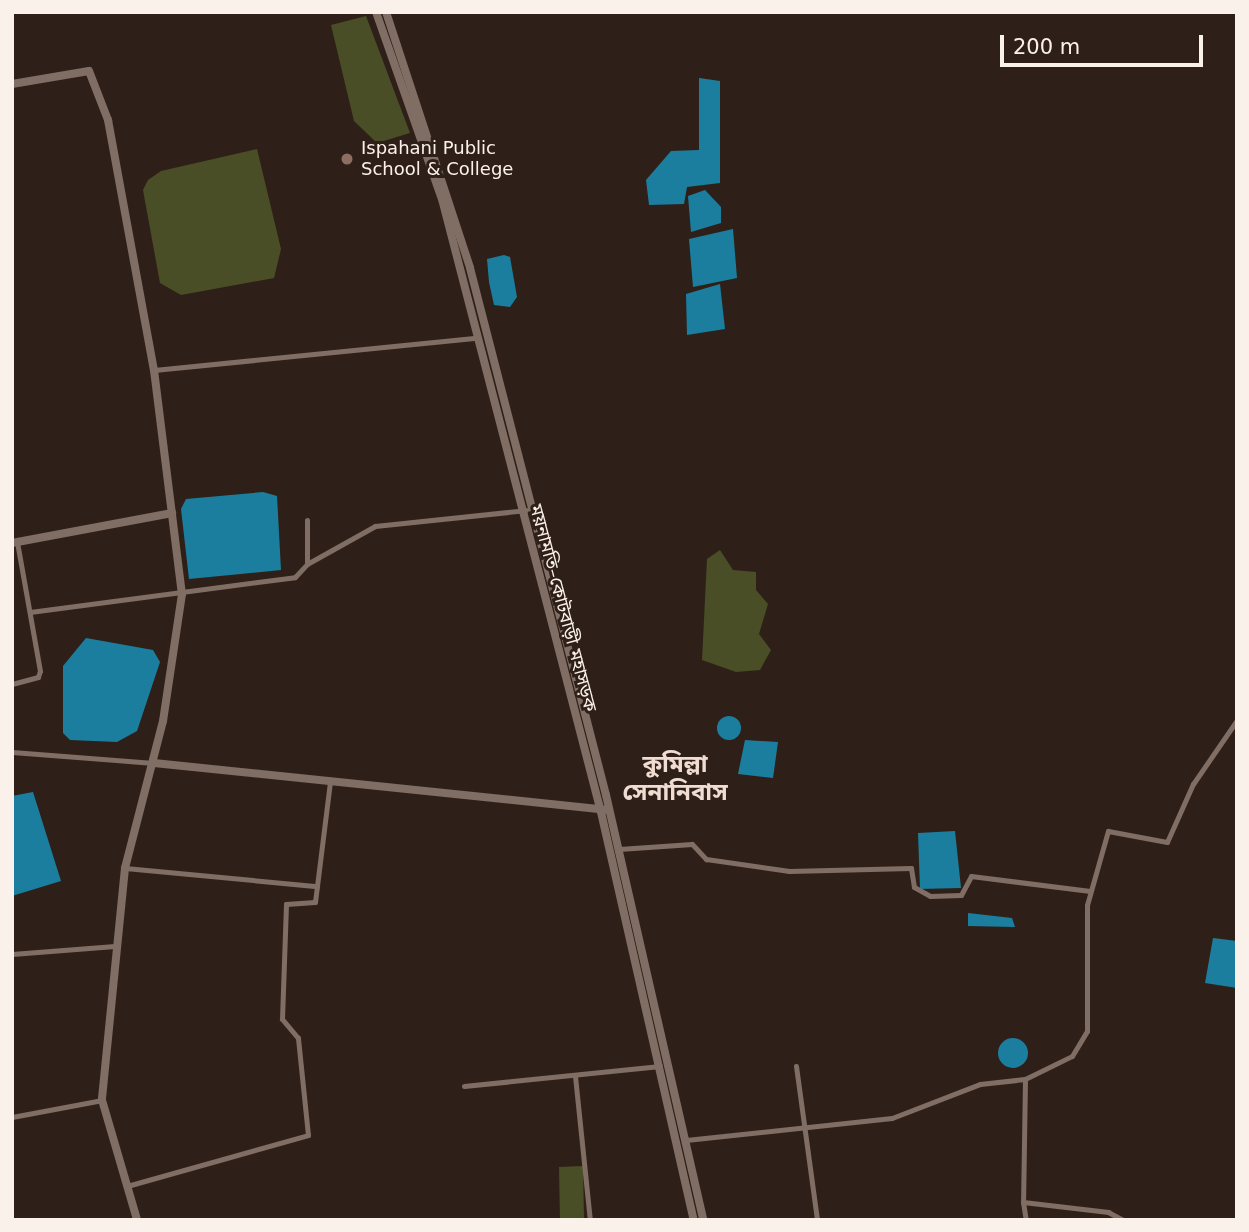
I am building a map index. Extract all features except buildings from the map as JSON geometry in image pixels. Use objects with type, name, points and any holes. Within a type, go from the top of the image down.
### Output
[{"type":"main road","name":"ময়নামতি–কোটবাড়ী মহাসড়ক","points":[[376,12],[445,198],[476,338],[525,510]]},
{"type":"main road","name":"ময়নামতি–কোটবাড়ী মহাসড়ক","points":[[386,12],[445,198],[605,811],[694,1220]]},
{"type":"main road","points":[[12,84],[89,71],[123,181],[154,370],[182,593],[154,763],[125,868],[115,946],[102,1100],[137,1220]]},
{"type":"main road","points":[[15,543],[172,513]]},
{"type":"main road","points":[[154,763],[330,777],[605,811]]},
{"type":"main road","name":"ময়নামতি–কোটবাড়ী মহাসড়ক","points":[[605,811],[619,849],[704,1220]]},
{"type":"street","points":[[154,370],[476,338]]},
{"type":"street","points":[[30,612],[295,577],[307,564],[375,526],[525,510]]},
{"type":"street","points":[[307,520],[307,564]]},
{"type":"street","points":[[12,684],[40,674],[15,543]]},
{"type":"street","points":[[686,1140],[802,1125],[892,1118],[980,1084],[1025,1079],[1081,1048],[1087,1031],[1083,942],[1090,891],[1109,829],[1169,841],[1193,784],[1237,720]]},
{"type":"street","points":[[12,752],[154,763]]},
{"type":"street","points":[[127,1186],[308,1135],[298,1038],[282,1019],[286,904],[315,902],[330,777]]},
{"type":"street","points":[[619,849],[692,844],[706,859],[789,872],[911,868],[914,887],[930,896],[961,895],[971,876],[1090,891]]},
{"type":"street","points":[[125,868],[317,886]]},
{"type":"street","points":[[12,954],[115,946]]},
{"type":"street","points":[[464,1086],[660,1066]]},
{"type":"street","points":[[796,1066],[817,1220]]},
{"type":"street","points":[[575,1076],[590,1220]]},
{"type":"street","points":[[1025,1079],[1023,1202],[1026,1220]]},
{"type":"street","points":[[12,1117],[102,1100]]},
{"type":"street","points":[[1023,1202],[1108,1212],[1123,1220]]},
{"type":"green space","points":[[366,16],[410,133],[377,143],[354,121],[331,25]]},
{"type":"green space","points":[[257,149],[281,249],[274,278],[181,295],[160,283],[143,190],[148,180],[161,171]]},
{"type":"green space","points":[[720,550],[733,570],[756,572],[756,590],[768,604],[759,634],[771,650],[760,670],[736,672],[702,660],[707,559]]},
{"type":"green space","points":[[583,1166],[584,1220],[560,1220],[559,1167]]},
{"type":"water","points":[[699,78],[720,81],[720,183],[687,187],[684,204],[649,205],[646,180],[671,151],[699,150]]},
{"type":"water","points":[[705,190],[721,207],[721,223],[691,232],[688,196]]},
{"type":"water","points":[[733,229],[737,278],[693,287],[689,239]]},
{"type":"water","points":[[504,255],[510,257],[517,297],[510,307],[494,305],[489,282],[487,259]]},
{"type":"water","points":[[720,284],[725,329],[687,335],[686,294]]},
{"type":"water","points":[[263,492],[277,496],[281,570],[189,579],[181,509],[186,499]]},
{"type":"water","points":[[86,638],[153,650],[160,662],[137,731],[117,742],[70,740],[63,733],[63,666]]},
{"type":"water","points":[[729,716],[738,719],[741,728],[738,737],[729,740],[720,737],[717,728],[720,719]]},
{"type":"water","points":[[745,740],[778,742],[773,778],[738,774]]},
{"type":"water","points":[[33,792],[61,881],[12,896],[12,796]]},
{"type":"water","points":[[955,831],[961,888],[920,889],[918,833]]},
{"type":"water","points":[[968,913],[1012,918],[1015,927],[968,926]]},
{"type":"water","points":[[1213,938],[1237,941],[1237,988],[1205,983]]},
{"type":"water","points":[[1013,1038],[1024,1042],[1028,1053],[1024,1064],[1013,1068],[1002,1064],[998,1053],[1002,1042]]},
{"type":"place","name":"Ispahani Public School & College","points":[[347,159]]},
{"type":"district","name":"কুমিল্লা সেনানিবাস","points":[[675,779]]}]
